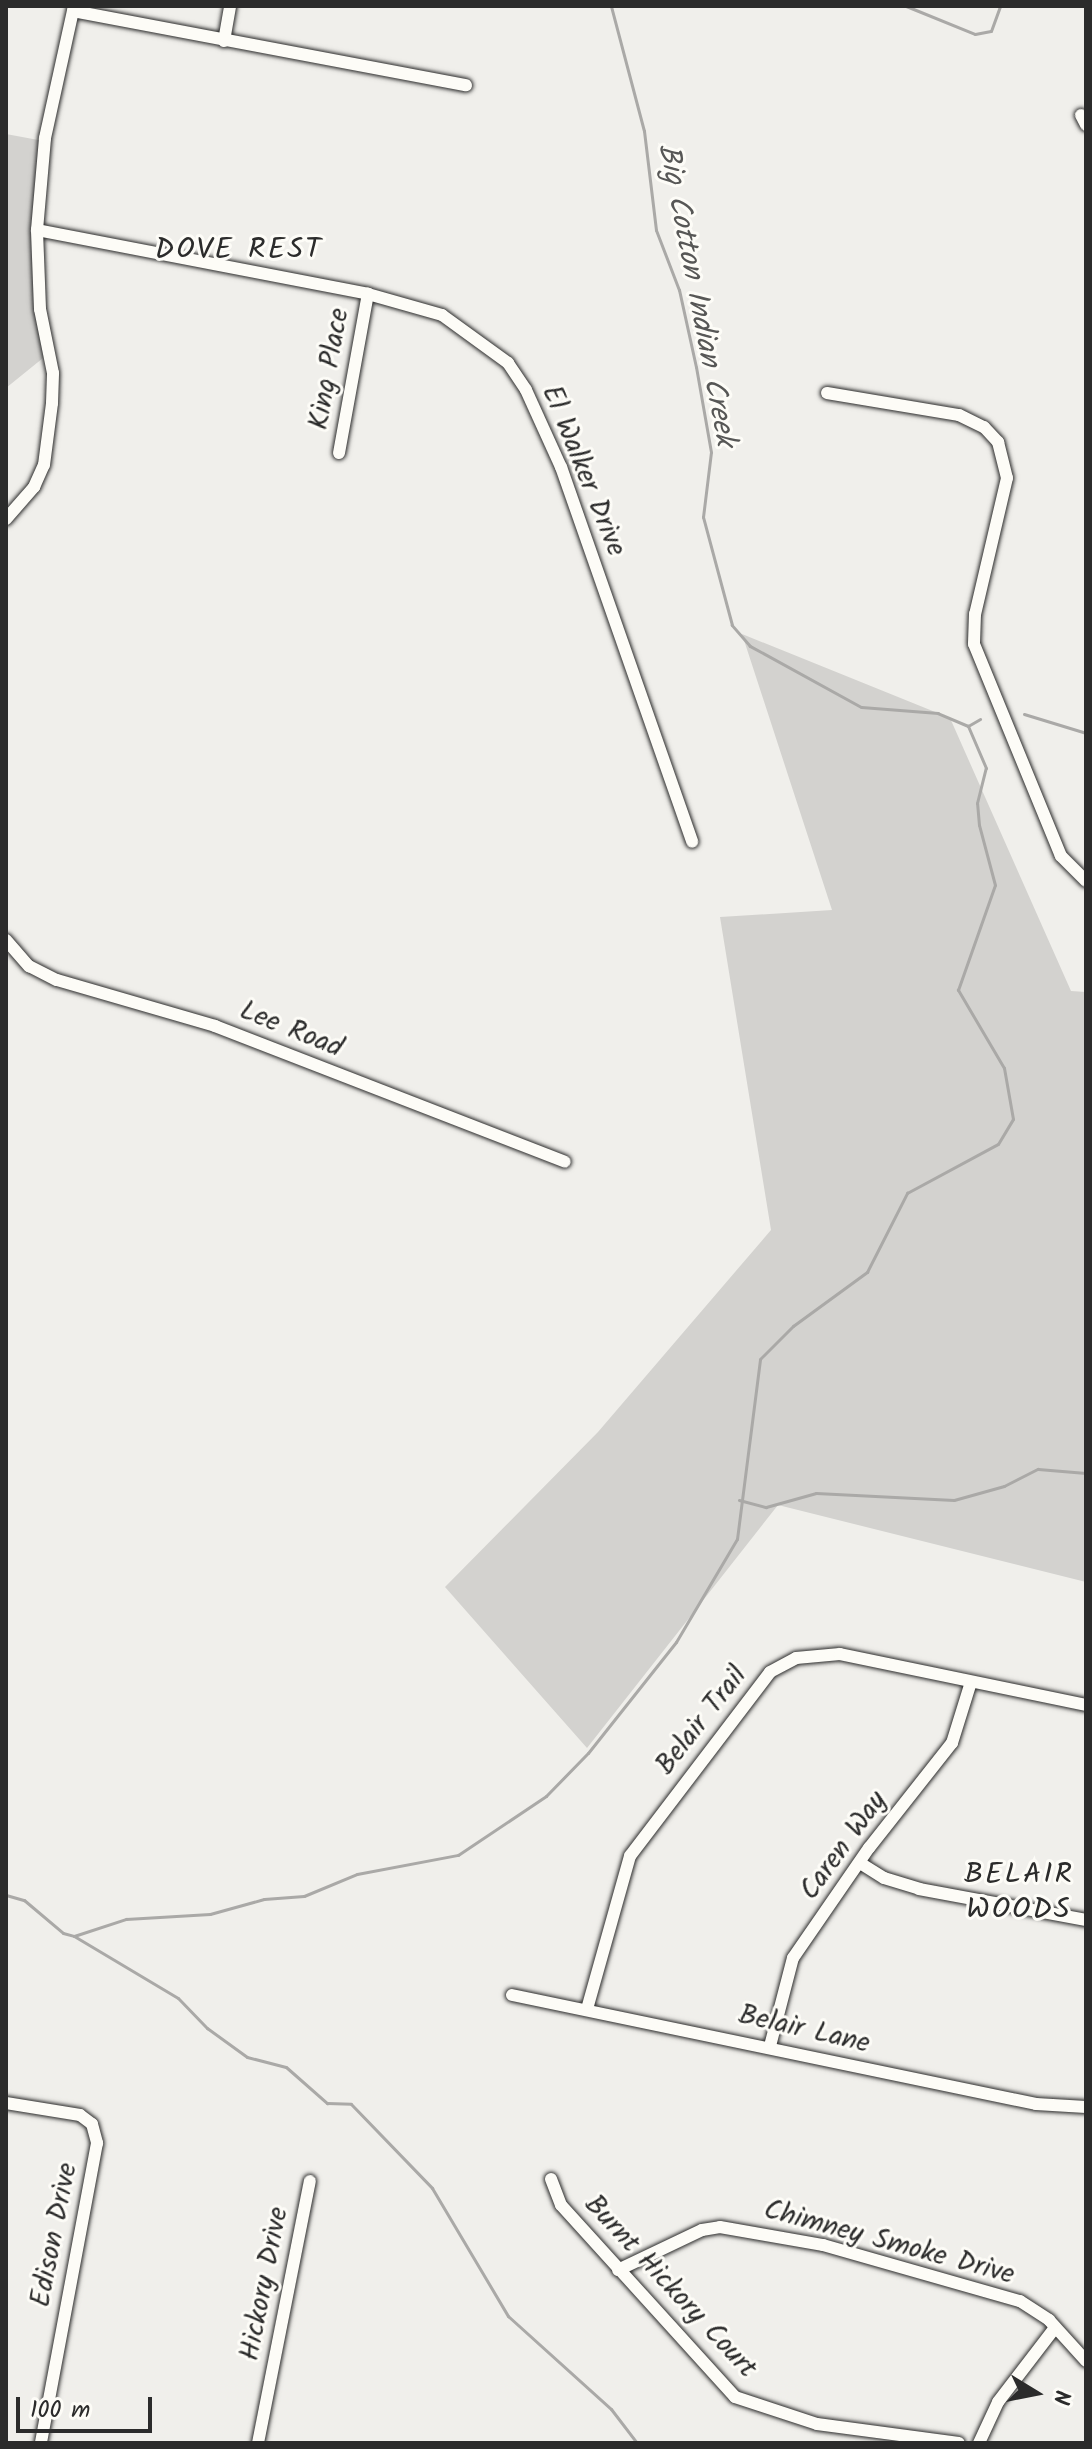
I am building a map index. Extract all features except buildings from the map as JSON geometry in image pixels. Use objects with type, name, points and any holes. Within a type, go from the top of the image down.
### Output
[{"type":"street","points":[[224,41],[230,6]]},
{"type":"street","points":[[6,519],[34,487],[44,465],[53,373],[40,309],[37,230],[45,138],[74,8],[224,41],[466,85]]},
{"type":"street","name":"El Walker Drive","points":[[37,230],[283,273],[442,315],[471,332],[518,376],[561,467],[692,842]]},
{"type":"street","name":"King Place","points":[[339,453],[368,294]]},
{"type":"street","points":[[827,393],[959,415],[984,427],[998,442],[1006,464],[1006,486],[975,614],[974,644],[1061,856],[1086,881]]},
{"type":"street","name":"Lee Road","points":[[6,940],[29,966],[57,980],[215,1026],[565,1162]]},
{"type":"street","name":"Belair Trail","points":[[587,2009],[630,1856],[770,1672],[796,1658],[840,1654],[1086,1705]]},
{"type":"street","name":"Caren Way","points":[[770,2046],[793,1958],[860,1863],[952,1743],[971,1682]]},
{"type":"street","points":[[860,1863],[884,1878],[919,1889],[1086,1920]]},
{"type":"street","name":"Belair Lane","points":[[512,1995],[770,2046],[1036,2104],[1086,2107]]},
{"type":"street","name":"Edison Drive","points":[[6,2103],[80,2115],[92,2124],[97,2143],[41,2443]]},
{"type":"street","name":"Burnt Hickory Court","points":[[551,2179],[561,2205],[735,2397],[817,2424],[959,2443]]},
{"type":"street","name":"Hickory Drive","points":[[258,2443],[310,2181]]},
{"type":"street","name":"Chimney Smoke Drive","points":[[618,2270],[702,2230],[746,2230],[984,2288],[1020,2301],[1086,2361]]},
{"type":"street","points":[[979,2443],[998,2402],[1054,2329]]},
{"type":"shaded area","points":[[6,134],[49,142],[37,279],[48,354],[6,388]]},
{"type":"shaded area","points":[[742,634],[950,718],[1071,991],[1086,992],[1086,1582],[778,1505],[587,1748],[445,1587],[598,1432],[771,1230],[720,917],[832,910]]},
{"type":"waterway","name":"Big Cotton Indian Creek","points":[[6,1895],[24,1900],[63,1933],[74,1936],[126,1919],[210,1914],[264,1899],[304,1896],[357,1874],[458,1855],[546,1796],[588,1753],[676,1642],[737,1539],[760,1359],[793,1326],[867,1272],[907,1193],[998,1144],[1013,1119],[1004,1068],[958,990],[995,885],[979,825],[977,803],[986,768],[968,726],[938,713],[861,707],[750,646],[732,625],[703,517],[711,452],[696,367],[679,290],[656,230],[644,131],[611,6]]},
{"type":"waterway","name":"Big Cotton Indian Creek","points":[[906,6],[975,34],[991,31],[1000,6]]},
{"type":"waterway","points":[[1024,714],[1086,733]]},
{"type":"waterway","points":[[968,726],[980,719]]},
{"type":"waterway","points":[[739,1500],[766,1507],[816,1493],[954,1500],[1004,1486],[1038,1469],[1086,1473]]},
{"type":"waterway","points":[[74,1936],[178,1998],[207,2028],[247,2057],[286,2067],[327,2103],[351,2104],[432,2188],[508,2316],[611,2409],[637,2443]]},
{"type":"district","name":"DOVE REST","points":[[239,250]]},
{"type":"district","name":"BELAIR WOODS","points":[[1019,1892]]}]
